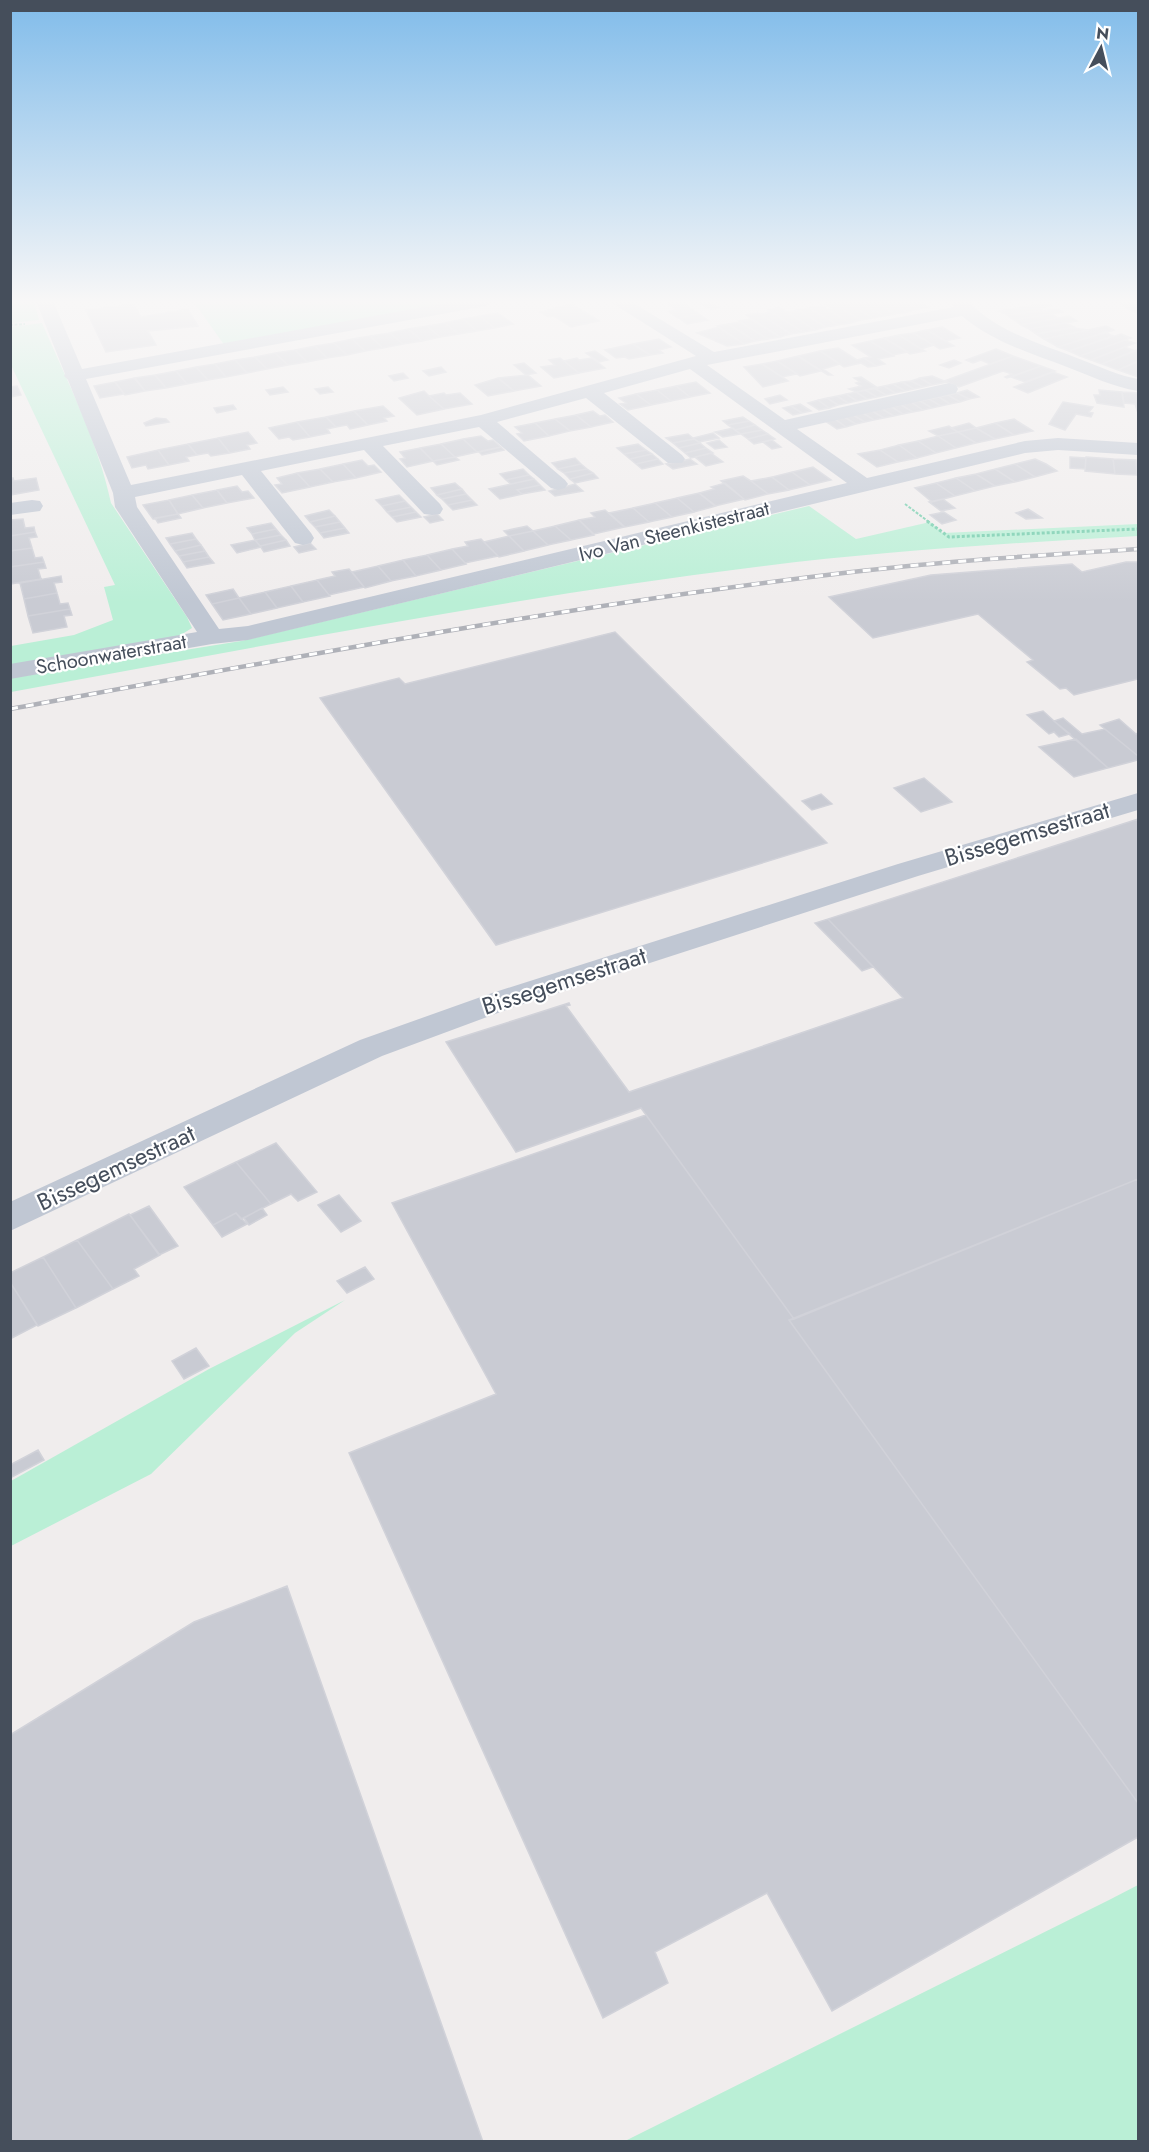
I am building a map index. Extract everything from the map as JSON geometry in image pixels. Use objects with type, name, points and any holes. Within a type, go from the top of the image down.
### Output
[{"type":"street","points":[[84,401],[124,493],[126,507],[212,637]]},
{"type":"street","points":[[124,493],[483,420],[555,401]]},
{"type":"street","points":[[603,401],[675,459]]},
{"type":"street","points":[[752,401],[783,426],[870,484]]},
{"type":"street","points":[[783,426],[894,401]]},
{"type":"street","points":[[483,420],[558,484]]},
{"type":"street","points":[[368,443],[432,509]]},
{"type":"street","name":"Ivo Van Steenkistestraat","points":[[212,637],[248,633],[1025,447],[1058,444],[1138,449]]},
{"type":"street","points":[[246,468],[303,538]]},
{"type":"street","name":"Schoonwaterstraat","points":[[10,672],[212,637]]},
{"type":"street","name":"Bissegemsestraat","points":[[10,1218],[371,1048],[503,1000],[885,877],[1138,801]]},
{"type":"path","points":[[870,484],[949,537],[1138,529]]},
{"type":"green space","points":[[28,401],[76,401],[98,457],[111,503],[192,628],[179,636],[11,665],[11,646],[74,635],[113,620],[104,587],[115,585]]},
{"type":"green space","points":[[809,506],[856,539],[930,522],[943,533],[1138,524],[1138,536],[899,552],[804,561],[662,579],[382,624],[11,692],[11,678],[241,641]]},
{"type":"green space","points":[[345,1300],[295,1333],[151,1474],[11,1546],[11,1481],[209,1369]]},
{"type":"green space","points":[[1138,1885],[1138,2141],[625,2141],[1109,1900]]},
{"type":"building","points":[[403,401],[436,401],[444,409],[417,415]]},
{"type":"building","points":[[435,401],[469,401],[472,404],[444,409]]},
{"type":"building","points":[[624,401],[646,401],[651,405],[628,410],[620,404],[626,403]]},
{"type":"building","points":[[646,401],[669,401],[651,405]]},
{"type":"building","points":[[820,401],[832,401],[838,405],[829,408]]},
{"type":"building","points":[[820,401],[829,408],[819,410],[808,403]]},
{"type":"building","points":[[832,401],[848,403],[838,405]]},
{"type":"building","points":[[921,401],[933,401],[941,406],[932,408]]},
{"type":"building","points":[[921,401],[932,408],[923,410],[911,402]]},
{"type":"building","points":[[933,401],[946,401],[950,404],[941,406]]},
{"type":"building","points":[[1123,401],[1124,407],[1097,403]]},
{"type":"building","points":[[1138,401],[1138,413],[1135,404],[1124,403]]},
{"type":"building","points":[[911,402],[923,410],[913,412],[901,405]]},
{"type":"building","points":[[1063,402],[1093,407],[1089,412],[1093,413],[1091,417],[1076,414],[1065,430],[1049,424]]},
{"type":"building","points":[[800,404],[811,411],[802,413],[791,406]]},
{"type":"building","points":[[233,405],[236,409],[217,413],[214,408]]},
{"type":"building","points":[[901,405],[913,412],[903,414],[892,407]]},
{"type":"building","points":[[383,406],[394,416],[384,418],[387,421],[368,425],[354,411]]},
{"type":"building","points":[[791,406],[802,413],[793,415],[783,408]]},
{"type":"building","points":[[892,407],[903,414],[894,416],[882,409]]},
{"type":"building","points":[[882,409],[894,416],[884,418],[872,411]]},
{"type":"building","points":[[354,411],[368,425],[350,429],[347,425],[336,427],[326,417]]},
{"type":"building","points":[[593,411],[600,416],[605,415],[613,422],[591,427],[576,415]]},
{"type":"building","points":[[872,411],[884,418],[874,420],[863,413]]},
{"type":"building","points":[[863,413],[874,420],[865,422],[853,415]]},
{"type":"building","points":[[576,415],[591,427],[570,431],[555,419]]},
{"type":"building","points":[[853,415],[865,422],[856,424],[844,417]]},
{"type":"building","points":[[326,417],[336,427],[327,429],[330,433],[310,437],[297,422]]},
{"type":"building","points":[[743,417],[749,421],[728,425],[723,421]]},
{"type":"building","points":[[844,417],[856,424],[846,427],[835,419]]},
{"type":"building","points":[[156,418],[166,419],[169,422],[146,426],[144,423]]},
{"type":"building","points":[[555,419],[570,431],[549,436],[535,423]]},
{"type":"building","points":[[835,419],[846,427],[837,429],[825,421]]},
{"type":"building","points":[[1014,419],[1033,431],[1014,435],[995,423]]},
{"type":"building","points":[[749,421],[755,425],[735,430],[728,425]]},
{"type":"building","points":[[297,422],[310,437],[293,440],[289,437],[279,439],[269,428]]},
{"type":"building","points":[[535,423],[549,436],[524,441],[517,434],[522,433],[515,427]]},
{"type":"building","points":[[969,423],[976,428],[958,432],[951,428]]},
{"type":"building","points":[[995,423],[1014,435],[995,439],[976,428]]},
{"type":"building","points":[[755,425],[762,430],[741,434],[735,430]]},
{"type":"building","points":[[949,426],[958,432],[938,436],[929,431]]},
{"type":"building","points":[[733,428],[740,434],[723,437],[715,432]]},
{"type":"building","points":[[976,428],[995,439],[976,443],[958,432]]},
{"type":"building","points":[[762,430],[768,434],[748,439],[741,434]]},
{"type":"building","points":[[248,432],[257,443],[247,445],[250,449],[230,453],[218,438]]},
{"type":"building","points":[[958,432],[976,443],[956,448],[938,436]]},
{"type":"building","points":[[713,433],[719,438],[699,442],[693,438]]},
{"type":"building","points":[[688,434],[694,439],[673,443],[666,438]]},
{"type":"building","points":[[768,434],[775,439],[754,444],[748,439]]},
{"type":"building","points":[[481,436],[488,441],[493,440],[501,447],[477,452],[463,439]]},
{"type":"building","points":[[938,436],[956,448],[936,453],[918,441]]},
{"type":"building","points":[[218,438],[230,453],[211,456],[208,453],[197,455],[188,444]]},
{"type":"building","points":[[463,439],[477,452],[455,457],[441,444]]},
{"type":"building","points":[[694,439],[700,443],[679,448],[673,443]]},
{"type":"building","points":[[719,440],[727,447],[715,449],[707,443]]},
{"type":"building","points":[[772,440],[781,447],[772,449],[763,442]]},
{"type":"building","points":[[918,441],[936,453],[917,458],[899,445]]},
{"type":"building","points":[[700,443],[706,448],[685,453],[679,448]]},
{"type":"building","points":[[188,444],[197,455],[186,457],[189,461],[169,465],[158,450]]},
{"type":"building","points":[[441,444],[455,457],[433,461],[420,448]]},
{"type":"building","points":[[638,444],[646,450],[624,454],[617,448]]},
{"type":"building","points":[[899,445],[917,458],[898,462],[880,450]]},
{"type":"building","points":[[501,447],[504,450],[482,455],[479,452]]},
{"type":"building","points":[[420,448],[433,461],[407,467],[400,459],[405,458],[400,452]]},
{"type":"building","points":[[706,448],[713,453],[691,458],[685,453]]},
{"type":"building","points":[[158,450],[169,465],[148,469],[146,465],[132,468],[127,457]]},
{"type":"building","points":[[646,450],[652,454],[630,459],[624,454]]},
{"type":"building","points":[[880,450],[898,462],[877,467],[858,454]]},
{"type":"building","points":[[711,453],[723,462],[706,466],[695,457]]},
{"type":"building","points":[[652,454],[658,459],[636,464],[630,459]]},
{"type":"building","points":[[455,457],[459,460],[437,465],[433,461]]},
{"type":"building","points":[[1070,457],[1086,458],[1085,469],[1070,468]]},
{"type":"building","points":[[1086,457],[1113,459],[1115,474],[1085,471]]},
{"type":"building","points":[[575,458],[581,464],[558,469],[552,463]]},
{"type":"building","points":[[658,459],[663,464],[642,469],[636,464]]},
{"type":"building","points":[[690,459],[697,464],[673,469],[666,464]]},
{"type":"building","points":[[1035,459],[1057,471],[1035,477],[1015,464]]},
{"type":"building","points":[[1113,459],[1136,460],[1137,475],[1115,474]]},
{"type":"building","points":[[362,460],[368,466],[374,465],[381,472],[356,478],[343,464]]},
{"type":"building","points":[[343,464],[356,478],[333,482],[320,469]]},
{"type":"building","points":[[581,464],[587,469],[564,473],[558,469]]},
{"type":"building","points":[[1015,464],[1035,477],[1015,482],[995,469]]},
{"type":"building","points":[[813,467],[831,480],[810,485],[792,472]]},
{"type":"building","points":[[320,469],[333,482],[310,487],[297,473]]},
{"type":"building","points":[[523,469],[529,475],[506,480],[500,474]]},
{"type":"building","points":[[587,469],[593,473],[570,479],[564,473]]},
{"type":"building","points":[[995,469],[1015,482],[995,486],[976,474]]},
{"type":"building","points":[[792,472],[810,485],[789,490],[772,477]]},
{"type":"building","points":[[297,473],[310,487],[282,493],[275,485],[282,484],[277,478]]},
{"type":"building","points":[[593,473],[598,478],[575,483],[570,479]]},
{"type":"building","points":[[976,474],[995,486],[975,491],[956,478]]},
{"type":"building","points":[[529,475],[534,479],[511,484],[506,480]]},
{"type":"building","points":[[743,476],[768,494],[745,500],[721,481]]},
{"type":"building","points":[[772,477],[789,490],[768,494],[751,481]]},
{"type":"building","points":[[13,478],[14,481],[36,478],[39,490],[10,495],[10,479]]},
{"type":"building","points":[[956,478],[975,491],[955,496],[936,483]]},
{"type":"building","points":[[534,479],[540,485],[517,490],[522,494],[500,499],[489,489]]},
{"type":"building","points":[[455,483],[462,489],[437,495],[431,488]]},
{"type":"building","points":[[725,483],[744,499],[715,506],[699,493],[714,489],[711,487]]},
{"type":"building","points":[[936,483],[955,496],[932,502],[915,488]]},
{"type":"building","points":[[575,484],[583,491],[555,496],[549,491]]},
{"type":"building","points":[[540,485],[545,490],[522,494],[517,490]]},
{"type":"building","points":[[237,486],[242,492],[248,491],[254,498],[227,503],[217,490]]},
{"type":"building","points":[[462,489],[466,494],[442,499],[437,495]]},
{"type":"building","points":[[217,490],[227,503],[203,508],[192,495]]},
{"type":"building","points":[[699,493],[716,506],[694,512],[677,498]]},
{"type":"building","points":[[466,494],[472,500],[448,505],[442,499]]},
{"type":"building","points":[[192,495],[203,508],[178,514],[169,500]]},
{"type":"building","points":[[399,495],[405,501],[382,506],[376,500]]},
{"type":"building","points":[[677,498],[694,512],[672,517],[655,503]]},
{"type":"building","points":[[943,499],[955,508],[941,511],[929,502]]},
{"type":"building","points":[[169,500],[178,514],[153,519],[143,505]]},
{"type":"building","points":[[472,500],[477,505],[453,510],[448,505]]},
{"type":"building","points":[[405,501],[411,507],[387,512],[382,506]]},
{"type":"building","points":[[655,503],[672,517],[649,522],[633,508]]},
{"type":"building","points":[[411,507],[416,512],[392,517],[387,512]]},
{"type":"building","points":[[633,508],[649,522],[625,527],[609,513]]},
{"type":"building","points":[[1028,509],[1042,518],[1026,519],[1016,513]]},
{"type":"building","points":[[329,510],[335,516],[310,522],[305,516]]},
{"type":"building","points":[[605,510],[624,527],[594,534],[579,520],[595,517],[591,513]]},
{"type":"building","points":[[416,512],[421,517],[397,522],[392,517]]},
{"type":"building","points":[[944,512],[956,520],[942,524],[930,515]]},
{"type":"building","points":[[178,514],[181,518],[158,523],[155,518]]},
{"type":"building","points":[[437,514],[443,520],[430,523],[424,517]]},
{"type":"building","points":[[335,516],[340,522],[315,527],[310,522]]},
{"type":"building","points":[[23,519],[25,528],[34,527],[35,532],[10,536],[10,520]]},
{"type":"building","points":[[579,520],[594,535],[571,540],[555,526]]},
{"type":"building","points":[[340,522],[345,528],[320,533],[315,527]]},
{"type":"building","points":[[271,523],[276,529],[252,534],[247,528]]},
{"type":"building","points":[[527,526],[533,531],[509,536],[504,531]]},
{"type":"building","points":[[555,526],[571,540],[548,545],[533,531]]},
{"type":"building","points":[[345,528],[349,533],[324,538],[320,533]]},
{"type":"building","points":[[276,529],[281,535],[255,540],[252,534]]},
{"type":"building","points":[[533,531],[548,545],[524,551],[509,536]]},
{"type":"building","points":[[35,532],[37,537],[29,538],[32,548],[10,551],[10,536]]},
{"type":"building","points":[[192,533],[196,539],[170,544],[166,538]]},
{"type":"building","points":[[281,535],[286,540],[260,546],[255,540]]},
{"type":"building","points":[[509,536],[524,551],[499,557],[484,542]]},
{"type":"building","points":[[196,539],[201,545],[175,551],[170,544]]},
{"type":"building","points":[[481,539],[498,556],[465,563],[452,549],[468,546],[465,542]]},
{"type":"building","points":[[255,540],[261,547],[237,553],[231,545]]},
{"type":"building","points":[[286,540],[290,546],[264,552],[260,546]]},
{"type":"building","points":[[310,543],[316,549],[299,553],[294,547]]},
{"type":"building","points":[[201,545],[205,551],[179,556],[175,551]]},
{"type":"building","points":[[32,548],[35,558],[42,557],[44,562],[10,567],[10,551]]},
{"type":"building","points":[[452,549],[466,564],[441,570],[427,555]]},
{"type":"building","points":[[205,551],[209,557],[183,562],[179,556]]},
{"type":"building","points":[[427,555],[441,570],[416,576],[403,560]]},
{"type":"building","points":[[209,557],[214,563],[187,568],[183,562]]},
{"type":"building","points":[[403,560],[416,576],[391,581],[378,566]]},
{"type":"building","points":[[44,562],[46,568],[38,569],[41,579],[10,584],[10,567]]},
{"type":"building","points":[[1126,562],[1138,562],[1138,679],[1074,695],[1066,688],[1060,689],[1027,662],[1033,660],[978,614],[873,638],[829,597],[931,575],[1072,564],[1082,572]]},
{"type":"building","points":[[378,566],[391,581],[365,588],[352,572]]},
{"type":"building","points":[[349,569],[364,587],[329,595],[317,580],[335,576],[332,572]]},
{"type":"building","points":[[61,576],[62,582],[54,583],[57,593],[24,599],[20,583]]},
{"type":"building","points":[[317,580],[330,596],[303,602],[291,586]]},
{"type":"building","points":[[291,586],[303,602],[277,608],[265,592]]},
{"type":"building","points":[[233,589],[239,598],[212,604],[206,595]]},
{"type":"building","points":[[265,592],[277,608],[251,614],[239,598]]},
{"type":"building","points":[[57,593],[60,604],[68,603],[70,609],[28,616],[24,599]]},
{"type":"building","points":[[239,598],[251,614],[223,620],[212,604]]},
{"type":"building","points":[[70,609],[72,615],[64,616],[67,627],[33,633],[28,616]]},
{"type":"building","points":[[615,632],[827,843],[496,945],[320,698],[399,678],[405,684]]},
{"type":"building","points":[[1043,711],[1070,734],[1059,737],[1054,732],[1049,734],[1027,715]]},
{"type":"building","points":[[1063,718],[1082,734],[1105,729],[1138,756],[1138,760],[1108,768],[1054,721]]},
{"type":"building","points":[[1119,719],[1136,734],[1138,733],[1138,756],[1100,725]]},
{"type":"building","points":[[1076,739],[1108,768],[1074,777],[1039,747]]},
{"type":"building","points":[[924,778],[952,802],[921,812],[894,788]]},
{"type":"building","points":[[821,794],[832,804],[812,810],[802,801]]},
{"type":"building","points":[[1138,819],[1138,1179],[794,1319],[641,1108],[516,1152],[446,1042],[569,1003],[570,1005],[566,1006],[629,1092],[903,998],[828,919]]},
{"type":"building","points":[[828,919],[873,967],[862,971],[815,923]]},
{"type":"building","points":[[646,1115],[794,1319],[789,1320],[1138,1803],[1138,1837],[832,2011],[767,1893],[655,1952],[668,1983],[603,2018],[349,1453],[496,1394],[392,1203]]},
{"type":"building","points":[[276,1143],[317,1192],[298,1201],[291,1194],[271,1204],[236,1162]]},
{"type":"building","points":[[236,1162],[271,1204],[241,1219],[236,1213],[213,1225],[184,1187]]},
{"type":"building","points":[[1138,1179],[1138,1803],[789,1320]]},
{"type":"building","points":[[339,1195],[361,1221],[341,1232],[318,1205]]},
{"type":"building","points":[[149,1206],[178,1246],[159,1255],[130,1215]]},
{"type":"building","points":[[262,1208],[267,1215],[249,1225],[244,1218]]},
{"type":"building","points":[[236,1213],[247,1224],[222,1237],[213,1225]]},
{"type":"building","points":[[129,1214],[160,1255],[134,1269],[139,1276],[113,1289],[77,1240]]},
{"type":"building","points":[[77,1240],[113,1289],[76,1308],[43,1257]]},
{"type":"building","points":[[43,1257],[76,1308],[38,1326],[10,1282],[10,1273]]},
{"type":"building","points":[[365,1267],[374,1279],[347,1293],[337,1281]]},
{"type":"building","points":[[10,1282],[37,1325],[10,1339]]},
{"type":"building","points":[[196,1348],[209,1366],[184,1379],[172,1361]]},
{"type":"building","points":[[38,1450],[44,1460],[10,1478],[10,1465]]},
{"type":"building","points":[[287,1586],[483,2142],[10,2142],[10,1735],[194,1622]]},
{"type":"railway","points":[[10,709],[535,616],[746,585],[888,568],[1138,549]]}]
